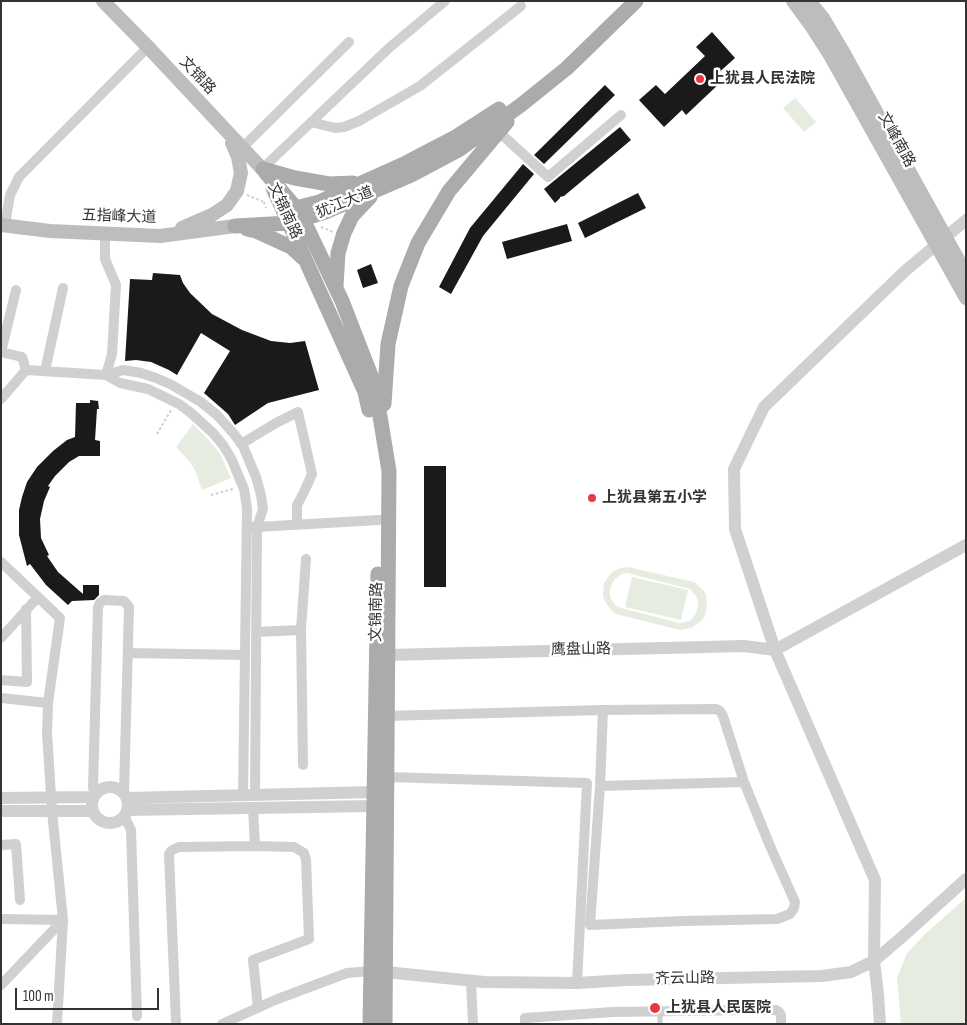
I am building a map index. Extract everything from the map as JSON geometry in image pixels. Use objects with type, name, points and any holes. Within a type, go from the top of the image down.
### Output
[{"type":"main road","name":"文锦路","points":[[103,1],[264,171]]},
{"type":"main road","name":"犹江大道","points":[[293,215],[406,164],[454,138],[514,99],[560,61],[622,1]]},
{"type":"main road","name":"犹江大道","points":[[235,226],[293,215],[325,212],[411,175],[460,149],[521,105],[567,68],[636,1]]},
{"type":"main road","name":"文峰南路","points":[[793,1],[830,55],[940,242],[953,252],[966,274]]},
{"type":"main road","name":"文峰南路","points":[[809,1],[842,50],[940,242],[966,298]]},
{"type":"main road","points":[[382,431],[388,344],[401,286],[418,243],[449,191],[521,105]]},
{"type":"main road","points":[[167,235],[212,215],[227,205],[237,191],[241,173],[238,157],[226,131]]},
{"type":"main road","points":[[264,171],[329,184],[362,183]]},
{"type":"main road","name":"文锦南路","points":[[264,171],[293,215],[342,301],[375,386],[389,471],[387,777],[378,971],[370,1024]]},
{"type":"main road","points":[[336,288],[338,253],[344,233],[352,216],[377,190]]},
{"type":"main road","name":"文锦南路","points":[[293,215],[307,262],[365,392],[380,471],[374,799],[378,971],[385,1024]]},
{"type":"main road","name":"五指峰大道","points":[[3,225],[50,231],[160,236],[235,226]]},
{"type":"main road","points":[[235,226],[256,231],[291,247],[307,262]]},
{"type":"street","points":[[264,171],[311,122],[389,48],[445,1]]},
{"type":"street","points":[[311,122],[335,128],[344,127],[359,121],[420,86],[521,6]]},
{"type":"street","points":[[242,148],[349,42]]},
{"type":"street","points":[[3,225],[10,195],[19,177],[148,47]]},
{"type":"street","points":[[498,132],[548,177],[621,115]]},
{"type":"street","points":[[880,1024],[874,961],[875,880],[775,650],[735,528],[734,469],[764,407],[905,272],[966,220]]},
{"type":"street","points":[[105,233],[104,259],[116,285],[112,354],[106,375]]},
{"type":"street","points":[[953,252],[966,260]]},
{"type":"street","points":[[46,371],[63,288]]},
{"type":"street","points":[[16,290],[1,352],[22,356],[26,370]]},
{"type":"street","points":[[26,370],[106,375],[123,370],[148,375],[170,384],[201,402],[217,415],[240,442],[256,477],[263,509],[252,527],[245,655],[250,801],[255,846]]},
{"type":"street","points":[[1,399],[26,370]]},
{"type":"street","points":[[106,375],[120,383],[144,388],[176,402],[200,421],[225,448],[242,484],[252,527],[256,632],[250,801]]},
{"type":"street","points":[[144,388],[148,375]]},
{"type":"street","points":[[225,448],[298,412],[312,474],[297,505],[297,524]]},
{"type":"street","points":[[242,484],[256,477]]},
{"type":"street","points":[[252,527],[379,520]]},
{"type":"street","points":[[775,650],[966,546]]},
{"type":"street","points":[[303,765],[301,630],[306,559]]},
{"type":"street","points":[[1,562],[60,618],[48,703],[47,733],[52,811],[63,920],[57,1024]]},
{"type":"street","points":[[1,638],[38,597]]},
{"type":"street","points":[[95,794],[93,788],[98,607],[104,600],[124,601],[129,607],[126,804],[131,830],[137,1016]]},
{"type":"street","points":[[1,680],[27,682],[26,609]]},
{"type":"street","points":[[256,632],[301,630]]},
{"type":"street","name":"鹰盘山路","points":[[388,654],[744,646],[775,650]]},
{"type":"street","points":[[128,653],[245,655]]},
{"type":"street","points":[[1,698],[48,703]]},
{"type":"street","points":[[387,716],[603,710],[716,709],[723,716],[744,782],[795,902],[790,914],[776,919],[590,925],[600,786],[603,710]]},
{"type":"street","points":[[387,777],[587,783],[576,983]]},
{"type":"street","points":[[600,786],[744,782]]},
{"type":"street","points":[[108,786],[114,787],[126,804],[120,820],[109,823],[98,818],[93,811],[92,803],[95,794],[108,786]]},
{"type":"street","points":[[1,798],[51,798],[95,794]]},
{"type":"street","points":[[126,804],[374,799]]},
{"type":"street","points":[[1,811],[93,811]]},
{"type":"street","points":[[1,845],[16,844],[20,900]]},
{"type":"street","points":[[176,1022],[169,854],[172,850],[179,847],[294,847],[304,853],[306,860],[309,939],[253,960],[258,1008]]},
{"type":"street","name":"齐云山路","points":[[378,971],[484,982],[576,983],[627,980],[822,976],[852,972],[874,961],[966,879]]},
{"type":"street","points":[[3,921],[63,920]]},
{"type":"street","points":[[1,986],[63,920]]},
{"type":"street","points":[[222,1024],[275,1000],[347,973],[378,971]]},
{"type":"street","points":[[471,981],[473,1024]]},
{"type":"street","points":[[525,1024],[525,1018],[613,1012],[776,1010],[781,1015],[781,1024]]},
{"type":"street","points":[[565,1024],[579,1014]]},
{"type":"lane","points":[[660,1012],[660,1024]]},
{"type":"path","points":[[242,193],[264,202],[266,208]]},
{"type":"path","points":[[264,202],[268,198]]},
{"type":"path","points":[[317,230],[322,227],[335,233]]},
{"type":"path","points":[[157,434],[176,402]]},
{"type":"path","points":[[211,495],[242,484]]},
{"type":"shaded area","points":[[795,98],[816,122],[804,132],[783,108]]},
{"type":"shaded area","points":[[193,424],[220,454],[231,478],[202,490],[195,470],[176,447]]},
{"type":"shaded area","points":[[628,567],[694,582],[706,595],[707,607],[704,618],[691,628],[680,630],[616,614],[604,600],[604,583],[611,573]],"holes":[[[627,573],[690,589],[698,600],[696,614],[689,621],[679,623],[618,607],[610,597],[610,588],[614,580]]]},
{"type":"shaded area","points":[[632,577],[688,590],[681,620],[625,607]]},
{"type":"shaded area","points":[[966,898],[966,1024],[901,1024],[897,978],[907,953],[926,933]]},
{"type":"building","name":"上犹县人民法院","points":[[712,32],[735,58],[715,76],[721,82],[686,115],[682,110],[664,127],[639,100],[656,85],[665,94],[705,56],[696,47]]},
{"type":"building","points":[[605,85],[615,95],[544,164],[534,155]]},
{"type":"building","points":[[620,127],[631,140],[555,203],[544,189]]},
{"type":"building","points":[[523,164],[534,174],[483,236],[451,294],[439,287],[470,228]]},
{"type":"building","points":[[638,193],[646,208],[585,238],[578,223]]},
{"type":"building","points":[[567,224],[572,241],[507,259],[502,242]]},
{"type":"building","points":[[371,264],[378,283],[363,288],[357,270]]},
{"type":"building","points":[[153,273],[180,275],[190,293],[212,314],[242,330],[271,341],[290,343],[305,341],[319,390],[268,403],[235,425],[228,414],[204,393],[230,351],[201,333],[177,375],[151,362],[125,361],[130,279],[152,280]]},
{"type":"building","points":[[90,400],[98,401],[99,409],[97,409],[95,440],[100,441],[100,456],[79,456],[69,462],[55,476],[48,486],[50,487],[44,501],[40,519],[41,538],[49,555],[47,556],[58,572],[83,594],[83,585],[99,585],[99,595],[94,600],[72,601],[68,605],[46,585],[30,564],[27,566],[19,535],[19,510],[27,482],[37,467],[53,451],[67,440],[75,437],[76,403],[90,403]]},
{"type":"building","points":[[424,466],[446,466],[446,587],[424,587]]},
{"type":"place","name":"上犹县人民法院","points":[[700,79]]},
{"type":"place","name":"上犹县第五小学","points":[[592,498]]},
{"type":"place","name":"上犹县人民医院","points":[[655,1008]]}]
